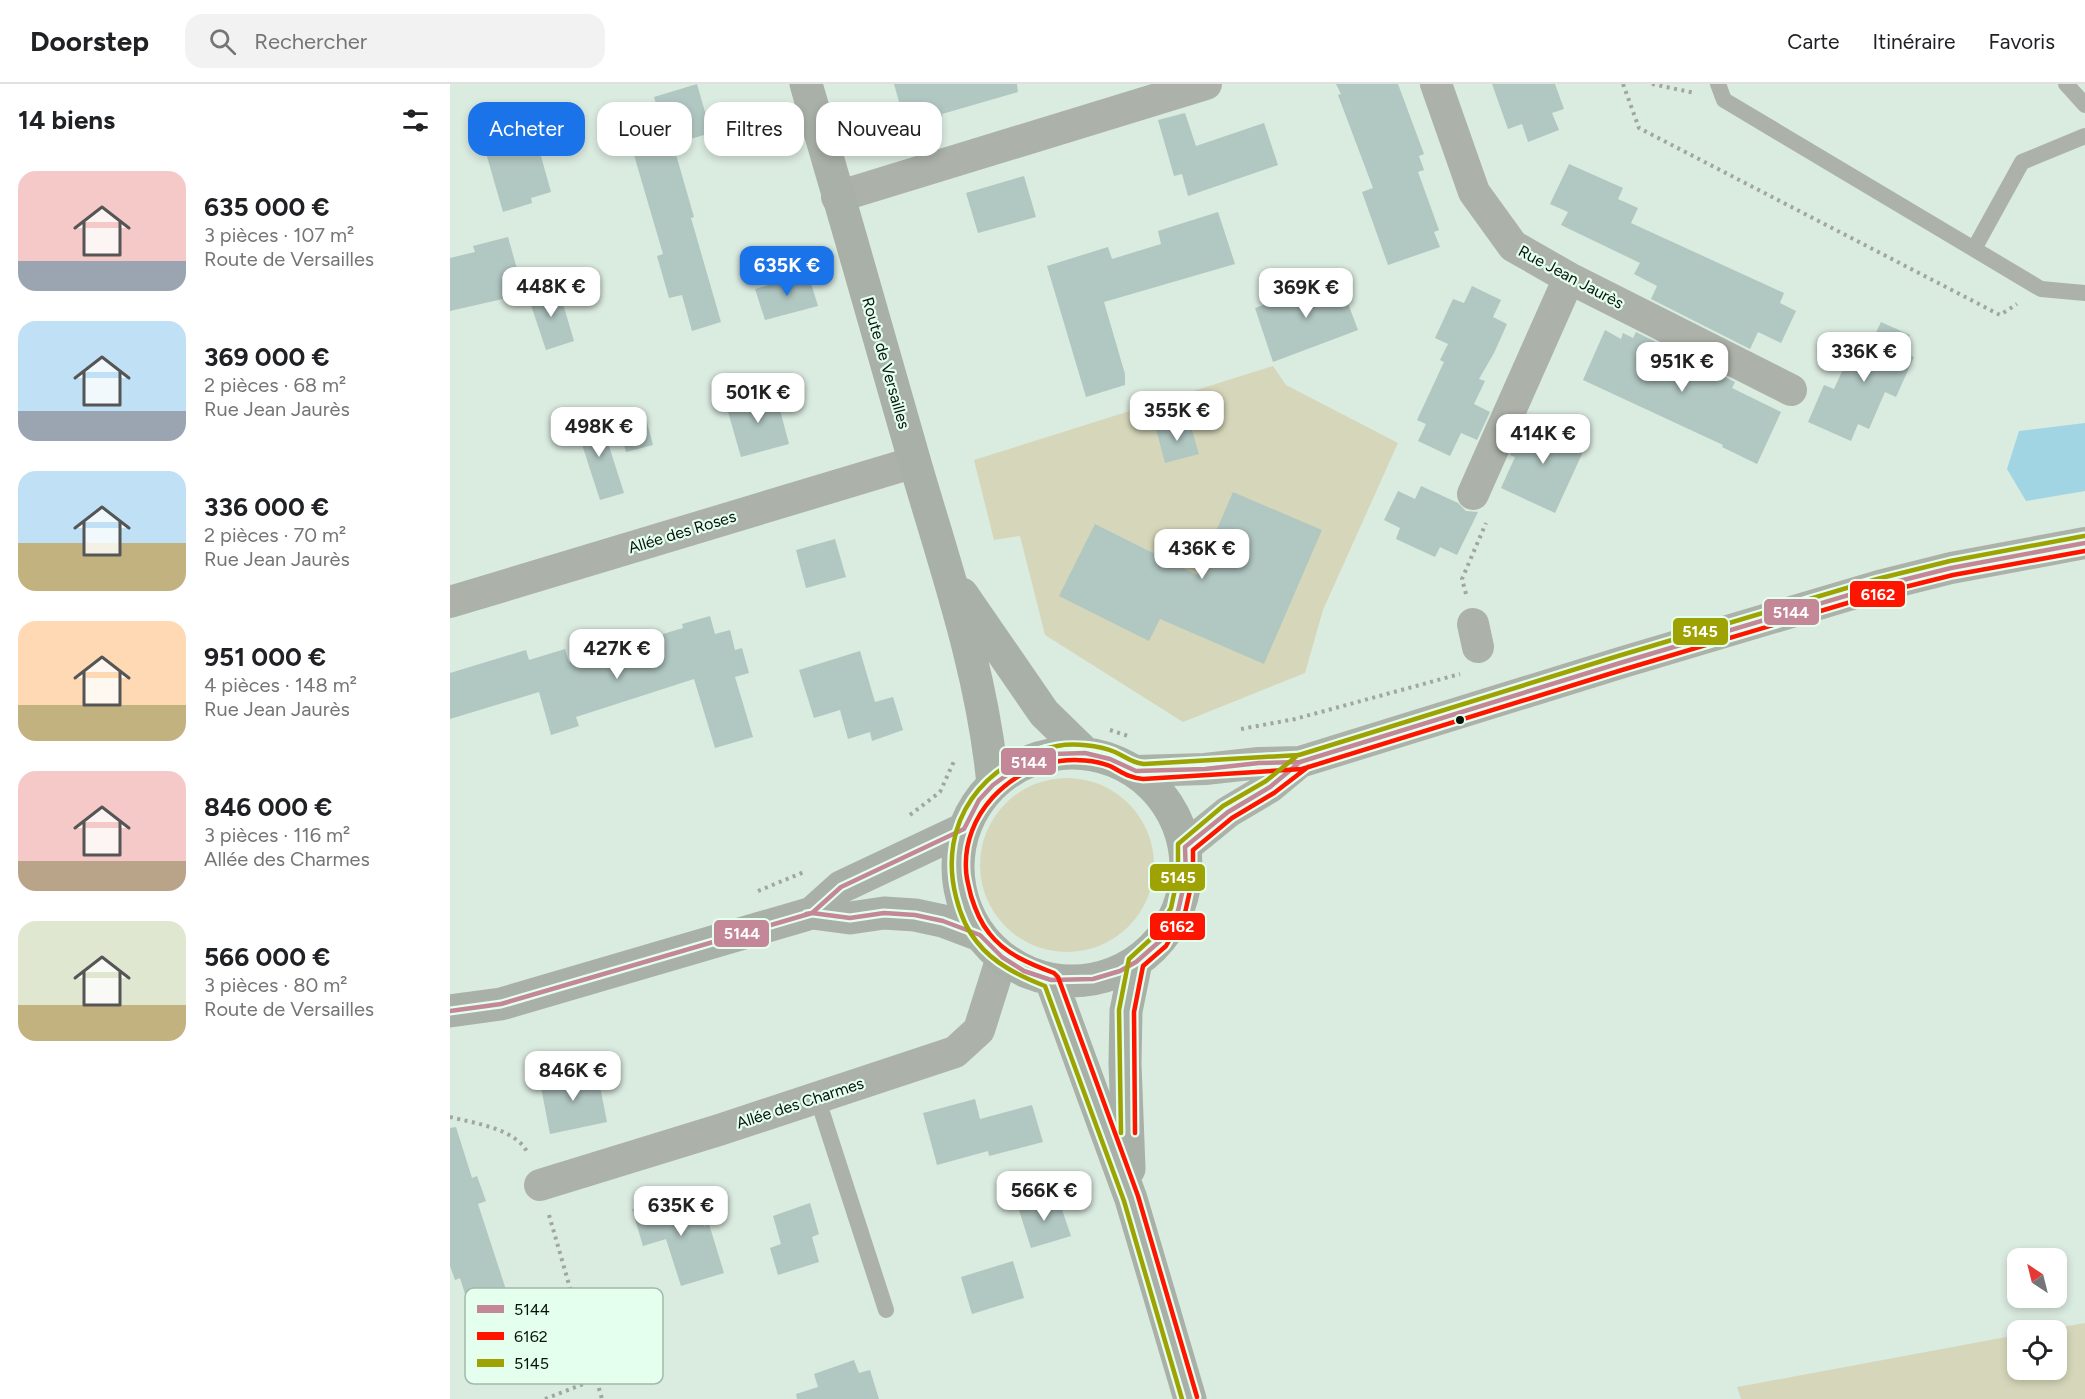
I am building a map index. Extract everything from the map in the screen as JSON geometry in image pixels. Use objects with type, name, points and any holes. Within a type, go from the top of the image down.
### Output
[{"type":"main road","name":"Route de Versailles","points":[[806,84],[948,572],[988,736],[993,785]]},
{"type":"main road","name":"Route de Versailles","points":[[948,572],[1044,713],[1085,753]]},
{"type":"main road","points":[[450,1011],[501,1004],[812,913],[850,918],[884,913],[915,915],[943,921],[991,946],[1024,971],[1051,980],[1093,979],[1136,962],[1160,941],[1178,911],[1186,876],[1185,847],[1156,789],[1136,771],[1110,759],[1085,753],[1054,754],[1022,764],[993,785],[979,800],[964,829],[958,866],[966,909],[991,946]]},
{"type":"main road","points":[[812,913],[841,887],[964,829]]},
{"type":"main road","points":[[1131,1199],[1125,1064],[1126,1011],[1136,962]]},
{"type":"main road","points":[[1051,980],[1131,1199],[1190,1399]]},
{"type":"street","points":[[837,196],[1206,84]]},
{"type":"street","name":"Rue Jean Jaurès","points":[[1436,84],[1474,192],[1513,246],[1569,278],[1791,390]]},
{"type":"street","points":[[1473,494],[1569,278]]},
{"type":"street","name":"Allée des Roses","points":[[450,602],[915,462]]},
{"type":"street","points":[[1136,771],[1300,762],[1879,586],[1951,568],[2085,543]]},
{"type":"street","points":[[1185,847],[1228,812],[1270,787],[1300,762]]},
{"type":"street","name":"Allée des Charmes","points":[[540,1185],[719,1130],[955,1052],[979,1030],[991,946]]},
{"type":"lane","points":[[2066,84],[2085,105]]},
{"type":"lane","points":[[1721,92],[2041,290],[2085,294]]},
{"type":"lane","points":[[1974,249],[2022,162],[2085,136]]},
{"type":"lane","points":[[817,1097],[886,1310]]},
{"type":"path","points":[[1623,84],[1639,128],[2000,315],[2041,290]]},
{"type":"path","points":[[1652,84],[1721,92]]},
{"type":"path","points":[[1473,494],[1495,502],[1462,579],[1476,636]]},
{"type":"path","points":[[450,1117],[498,1129],[525,1147],[540,1185],[570,1288]]},
{"type":"path","points":[[545,1399],[583,1384]]},
{"type":"path","points":[[598,1384],[602,1399]]},
{"type":"green space","points":[[1273,366],[1286,385],[1398,443],[1323,610],[1305,673],[1183,722],[1045,635],[1020,536],[994,540],[974,460]]},
{"type":"green space","points":[[1067,778],[1100,785],[1129,803],[1147,832],[1154,865],[1147,898],[1129,927],[1100,945],[1067,952],[1034,945],[1005,927],[987,898],[980,865],[987,832],[1005,803],[1034,785]]},
{"type":"green space","points":[[2085,1323],[2085,1399],[1741,1399],[1737,1387],[2007,1337],[2007,1380],[2067,1380],[2067,1326]]},
{"type":"water","points":[[2085,423],[2085,491],[2026,501],[2007,469],[2019,431]]},
{"type":"building","points":[[697,84],[704,108],[704,135],[692,138],[692,102],[655,102],[654,97]]},
{"type":"building","points":[[894,84],[1017,84],[1018,92],[942,114],[942,102],[899,102]]},
{"type":"building","points":[[1336,84],[1398,84],[1424,154],[1419,156],[1424,170],[1418,172],[1439,230],[1434,232],[1440,247],[1388,265],[1362,192],[1373,188],[1338,95],[1341,94]]},
{"type":"building","points":[[1492,84],[1555,84],[1564,109],[1552,113],[1559,130],[1528,142],[1522,124],[1508,129]]},
{"type":"building","points":[[1185,113],[1196,146],[1264,123],[1278,165],[1188,196],[1182,174],[1174,176],[1158,120]]},
{"type":"building","points":[[487,156],[541,156],[551,192],[531,198],[532,203],[503,212]]},
{"type":"building","points":[[634,156],[676,156],[694,217],[691,218],[721,322],[692,331],[682,295],[669,298],[657,256],[663,254]]},
{"type":"building","points":[[1569,164],[1623,188],[1618,199],[1638,208],[1631,223],[1784,293],[1780,303],[1796,311],[1781,343],[1758,332],[1750,349],[1651,299],[1657,286],[1634,274],[1640,263],[1561,225],[1568,212],[1550,204]]},
{"type":"building","points":[[1024,176],[1036,217],[978,233],[966,193]]},
{"type":"building","points":[[1218,212],[1235,264],[1104,302],[1125,374],[1125,385],[1086,397],[1047,266],[1108,247],[1112,259],[1161,244],[1158,231]]},
{"type":"building","points":[[508,237],[524,294],[450,311],[450,258],[475,252],[473,246]]},
{"type":"building","points":[[808,273],[818,306],[765,320],[755,289]]},
{"type":"building","points":[[1338,277],[1358,330],[1273,362],[1255,308]]},
{"type":"building","points":[[1472,286],[1501,300],[1493,317],[1507,324],[1479,379],[1485,381],[1474,404],[1490,412],[1477,440],[1461,433],[1450,456],[1418,441],[1426,424],[1417,420],[1444,362],[1440,360],[1448,344],[1435,338],[1453,299],[1464,303]]},
{"type":"building","points":[[558,287],[574,341],[546,350],[528,296]]},
{"type":"building","points":[[1881,322],[1910,335],[1903,352],[1914,357],[1896,397],[1885,392],[1869,429],[1858,424],[1851,441],[1808,422],[1824,385],[1834,389],[1860,332],[1873,339]]},
{"type":"building","points":[[1605,330],[1621,339],[1623,333],[1633,338],[1636,332],[1735,382],[1732,388],[1781,412],[1757,464],[1722,447],[1723,445],[1583,380]]},
{"type":"building","points":[[775,391],[789,444],[741,457],[726,405]]},
{"type":"building","points":[[599,415],[624,493],[600,500],[575,423]]},
{"type":"building","points":[[645,415],[653,445],[626,452],[618,423]]},
{"type":"building","points":[[1189,420],[1199,454],[1165,463],[1156,429]]},
{"type":"building","points":[[1538,421],[1587,443],[1555,513],[1501,488],[1515,457],[1510,455],[1522,427],[1533,432]]},
{"type":"building","points":[[1421,486],[1458,503],[1466,511],[1478,512],[1457,555],[1440,547],[1435,557],[1396,539],[1400,528],[1384,520],[1398,491],[1415,499]]},
{"type":"building","points":[[1233,492],[1322,530],[1264,664],[1160,619],[1149,641],[1059,596],[1095,524],[1197,575]]},
{"type":"building","points":[[835,539],[846,577],[806,588],[796,550]]},
{"type":"building","points":[[710,616],[715,634],[730,630],[735,650],[742,648],[749,673],[735,677],[753,737],[715,748],[694,679],[576,717],[579,726],[551,735],[539,692],[450,719],[450,673],[526,650],[529,660],[565,649],[569,662],[683,628],[682,624]]},
{"type":"building","points":[[860,651],[875,702],[893,697],[903,730],[872,741],[870,732],[848,739],[840,710],[814,718],[799,670]]},
{"type":"building","points":[[597,1071],[607,1122],[550,1134],[540,1082]]},
{"type":"building","points":[[975,1099],[980,1119],[1032,1105],[1043,1142],[989,1156],[988,1151],[937,1165],[923,1113]]},
{"type":"building","points":[[456,1127],[472,1178],[477,1176],[486,1201],[478,1204],[505,1288],[465,1288],[465,1294],[460,1278],[455,1280],[450,1266],[450,1128]]},
{"type":"building","points":[[1057,1195],[1071,1236],[1031,1248],[1018,1207]]},
{"type":"building","points":[[676,1196],[678,1202],[695,1197],[704,1226],[709,1224],[724,1273],[681,1286],[666,1239],[643,1246],[632,1209]]},
{"type":"building","points":[[810,1203],[819,1234],[812,1237],[819,1262],[778,1275],[770,1248],[781,1244],[773,1216]]},
{"type":"building","points":[[1013,1261],[1024,1298],[972,1314],[961,1277]]},
{"type":"building","points":[[854,1360],[859,1373],[870,1370],[879,1399],[797,1399],[796,1394],[818,1387],[814,1374]]},
{"type":"transit line","name":"5145","points":[[1182,1399],[1124,1201],[1045,986],[991,957],[973,937],[959,909],[952,870],[953,844],[960,820],[972,799],[988,780],[1007,765],[1031,753],[1064,745],[1101,748],[1144,764],[1299,755],[1877,579],[1950,561],[2084,536]]},
{"type":"transit line","name":"5144","points":[[450,1011],[501,1004],[812,913],[850,918],[884,913],[915,915],[943,921],[980,935],[1002,957],[1024,971],[1051,980],[1093,979],[1120,971],[1136,962],[1160,941],[1178,911],[1186,876],[1185,847],[1228,812],[1270,787],[1300,762],[1879,586],[1951,568],[2085,543]]},
{"type":"transit line","name":"6162","points":[[1197,1397],[1138,1196],[1058,977],[1019,957],[995,940],[978,915],[973,901],[966,872],[967,849],[972,830],[992,798],[1007,784],[1023,774],[1041,766],[1066,760],[1098,762],[1143,779],[1302,769],[1881,593],[1953,575],[2085,551]]},
{"type":"transit line","name":"5144","points":[[806,914],[812,913],[841,887],[964,829],[979,800],[993,785],[1022,764],[1054,754],[1085,753],[1110,759],[1136,771],[1301,762]]},
{"type":"transit line","name":"5145","points":[[1121,1133],[1119,1010],[1129,959],[1154,936],[1171,908],[1178,875],[1178,844],[1223,806],[1266,781],[1298,755]]},
{"type":"transit line","name":"6162","points":[[1135,1133],[1134,1012],[1143,966],[1166,946],[1185,913],[1193,877],[1193,850],[1232,818],[1274,793],[1308,767]]}]
